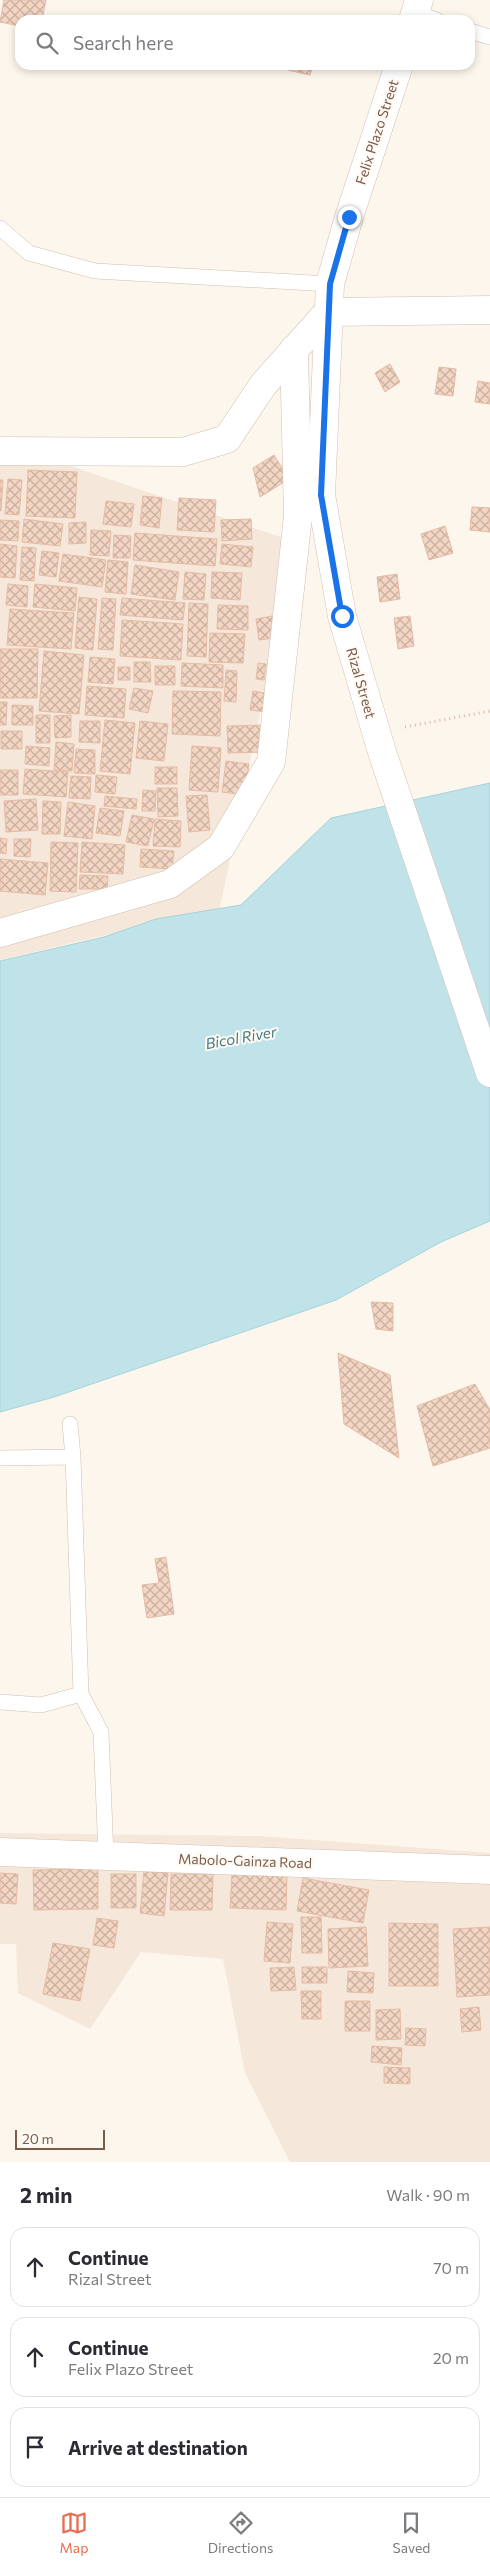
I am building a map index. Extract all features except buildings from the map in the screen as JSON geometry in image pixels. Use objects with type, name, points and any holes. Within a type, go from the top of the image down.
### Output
[{"type":"main road","name":"Felix Plazo Street","points":[[330,284],[349,217],[397,70]]},
{"type":"main road","name":"Rizal Street","points":[[330,284],[321,495],[342,616],[382,752],[490,1073]]},
{"type":"main road","points":[[0,451],[183,452],[227,439],[263,385],[328,312],[490,310]]},
{"type":"main road","points":[[0,934],[170,884],[221,847],[271,762],[298,516],[294,349]]},
{"type":"main road","name":"Mabolo-Gainza Road","points":[[0,1852],[490,1870]]},
{"type":"lane","points":[[475,32],[490,37]]},
{"type":"lane","points":[[0,228],[29,253],[94,271],[330,284]]},
{"type":"lane","points":[[70,1424],[74,1457],[81,1694],[101,1732],[106,1856]]},
{"type":"lane","points":[[0,1458],[74,1457]]},
{"type":"lane","points":[[0,1702],[41,1705],[81,1694]]},
{"type":"path","points":[[397,729],[490,711]]},
{"type":"shaded area","points":[[0,442],[295,542],[220,908],[0,960]]},
{"type":"shaded area","points":[[0,1833],[259,1836],[490,1853],[490,2162],[290,2162],[245,2073],[223,1959],[141,1952],[90,2029],[18,1993],[16,1944],[0,1944]]},
{"type":"water","name":"Bicol River","points":[[490,783],[490,1221],[441,1242],[336,1300],[54,1397],[0,1412],[0,961],[104,937],[156,919],[241,905],[331,818]]},
{"type":"route","points":[[342,616],[321,495],[330,284],[349,217]]}]
